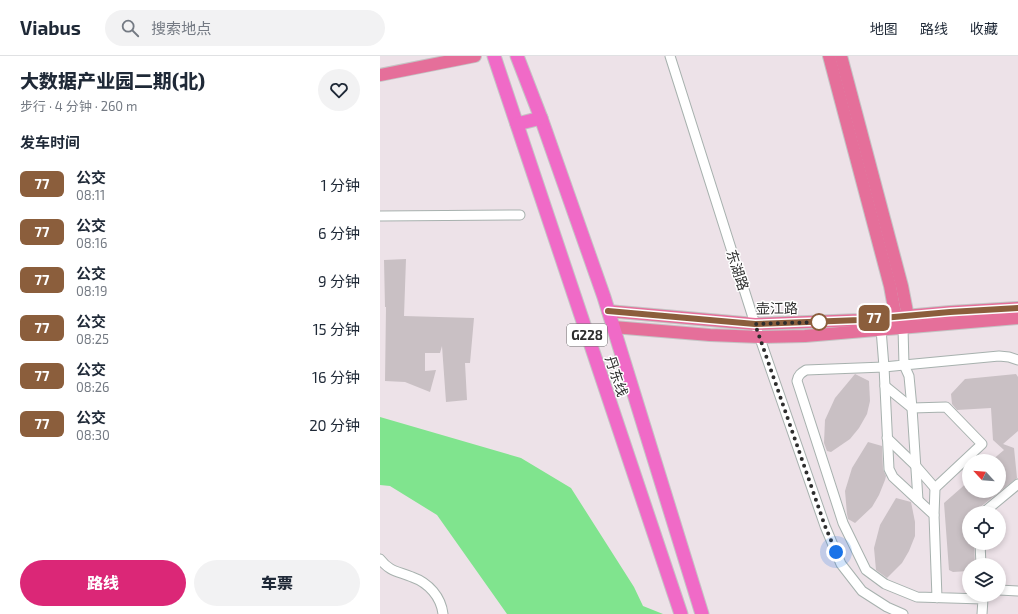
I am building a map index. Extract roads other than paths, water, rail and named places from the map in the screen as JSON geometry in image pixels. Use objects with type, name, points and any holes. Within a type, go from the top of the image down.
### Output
[{"type":"highway","name":"丹东线","points":[[494,56],[681,614]]},
{"type":"highway","name":"丹东线","points":[[517,56],[541,118],[608,311],[702,614]]},
{"type":"highway","points":[[517,124],[541,118]]},
{"type":"main road","points":[[380,75],[475,56]]},
{"type":"main road","points":[[829,56],[890,286],[903,323]]},
{"type":"main road","points":[[841,56],[903,323]]},
{"type":"main road","name":"壶江路","points":[[613,327],[710,335],[760,337],[805,336],[881,329],[903,323],[1018,308]]},
{"type":"main road","name":"壶江路","points":[[608,311],[755,324],[853,320],[903,323],[1018,318]]},
{"type":"street","name":"东湖路","points":[[670,56],[755,324],[825,526],[841,564],[862,591],[887,607],[903,614]]},
{"type":"street","points":[[380,216],[520,215]]},
{"type":"street","points":[[903,323],[904,365],[909,376],[918,500]]},
{"type":"street","points":[[881,329],[890,472],[893,477],[934,515]]},
{"type":"street","points":[[962,597],[937,598],[914,596],[885,584],[866,570],[843,523],[797,381],[798,376],[806,370],[884,367],[999,356],[1018,360]]},
{"type":"street","points":[[885,386],[912,408],[946,407],[982,444],[935,488]]},
{"type":"street","points":[[887,438],[915,465],[935,488],[934,515],[937,598]]},
{"type":"street","points":[[991,506],[1018,484]]},
{"type":"street","points":[[380,559],[391,569],[413,577],[428,586],[439,600],[443,614]]},
{"type":"street","points":[[1006,590],[1018,591]]},
{"type":"street","points":[[982,614],[983,602]]}]
